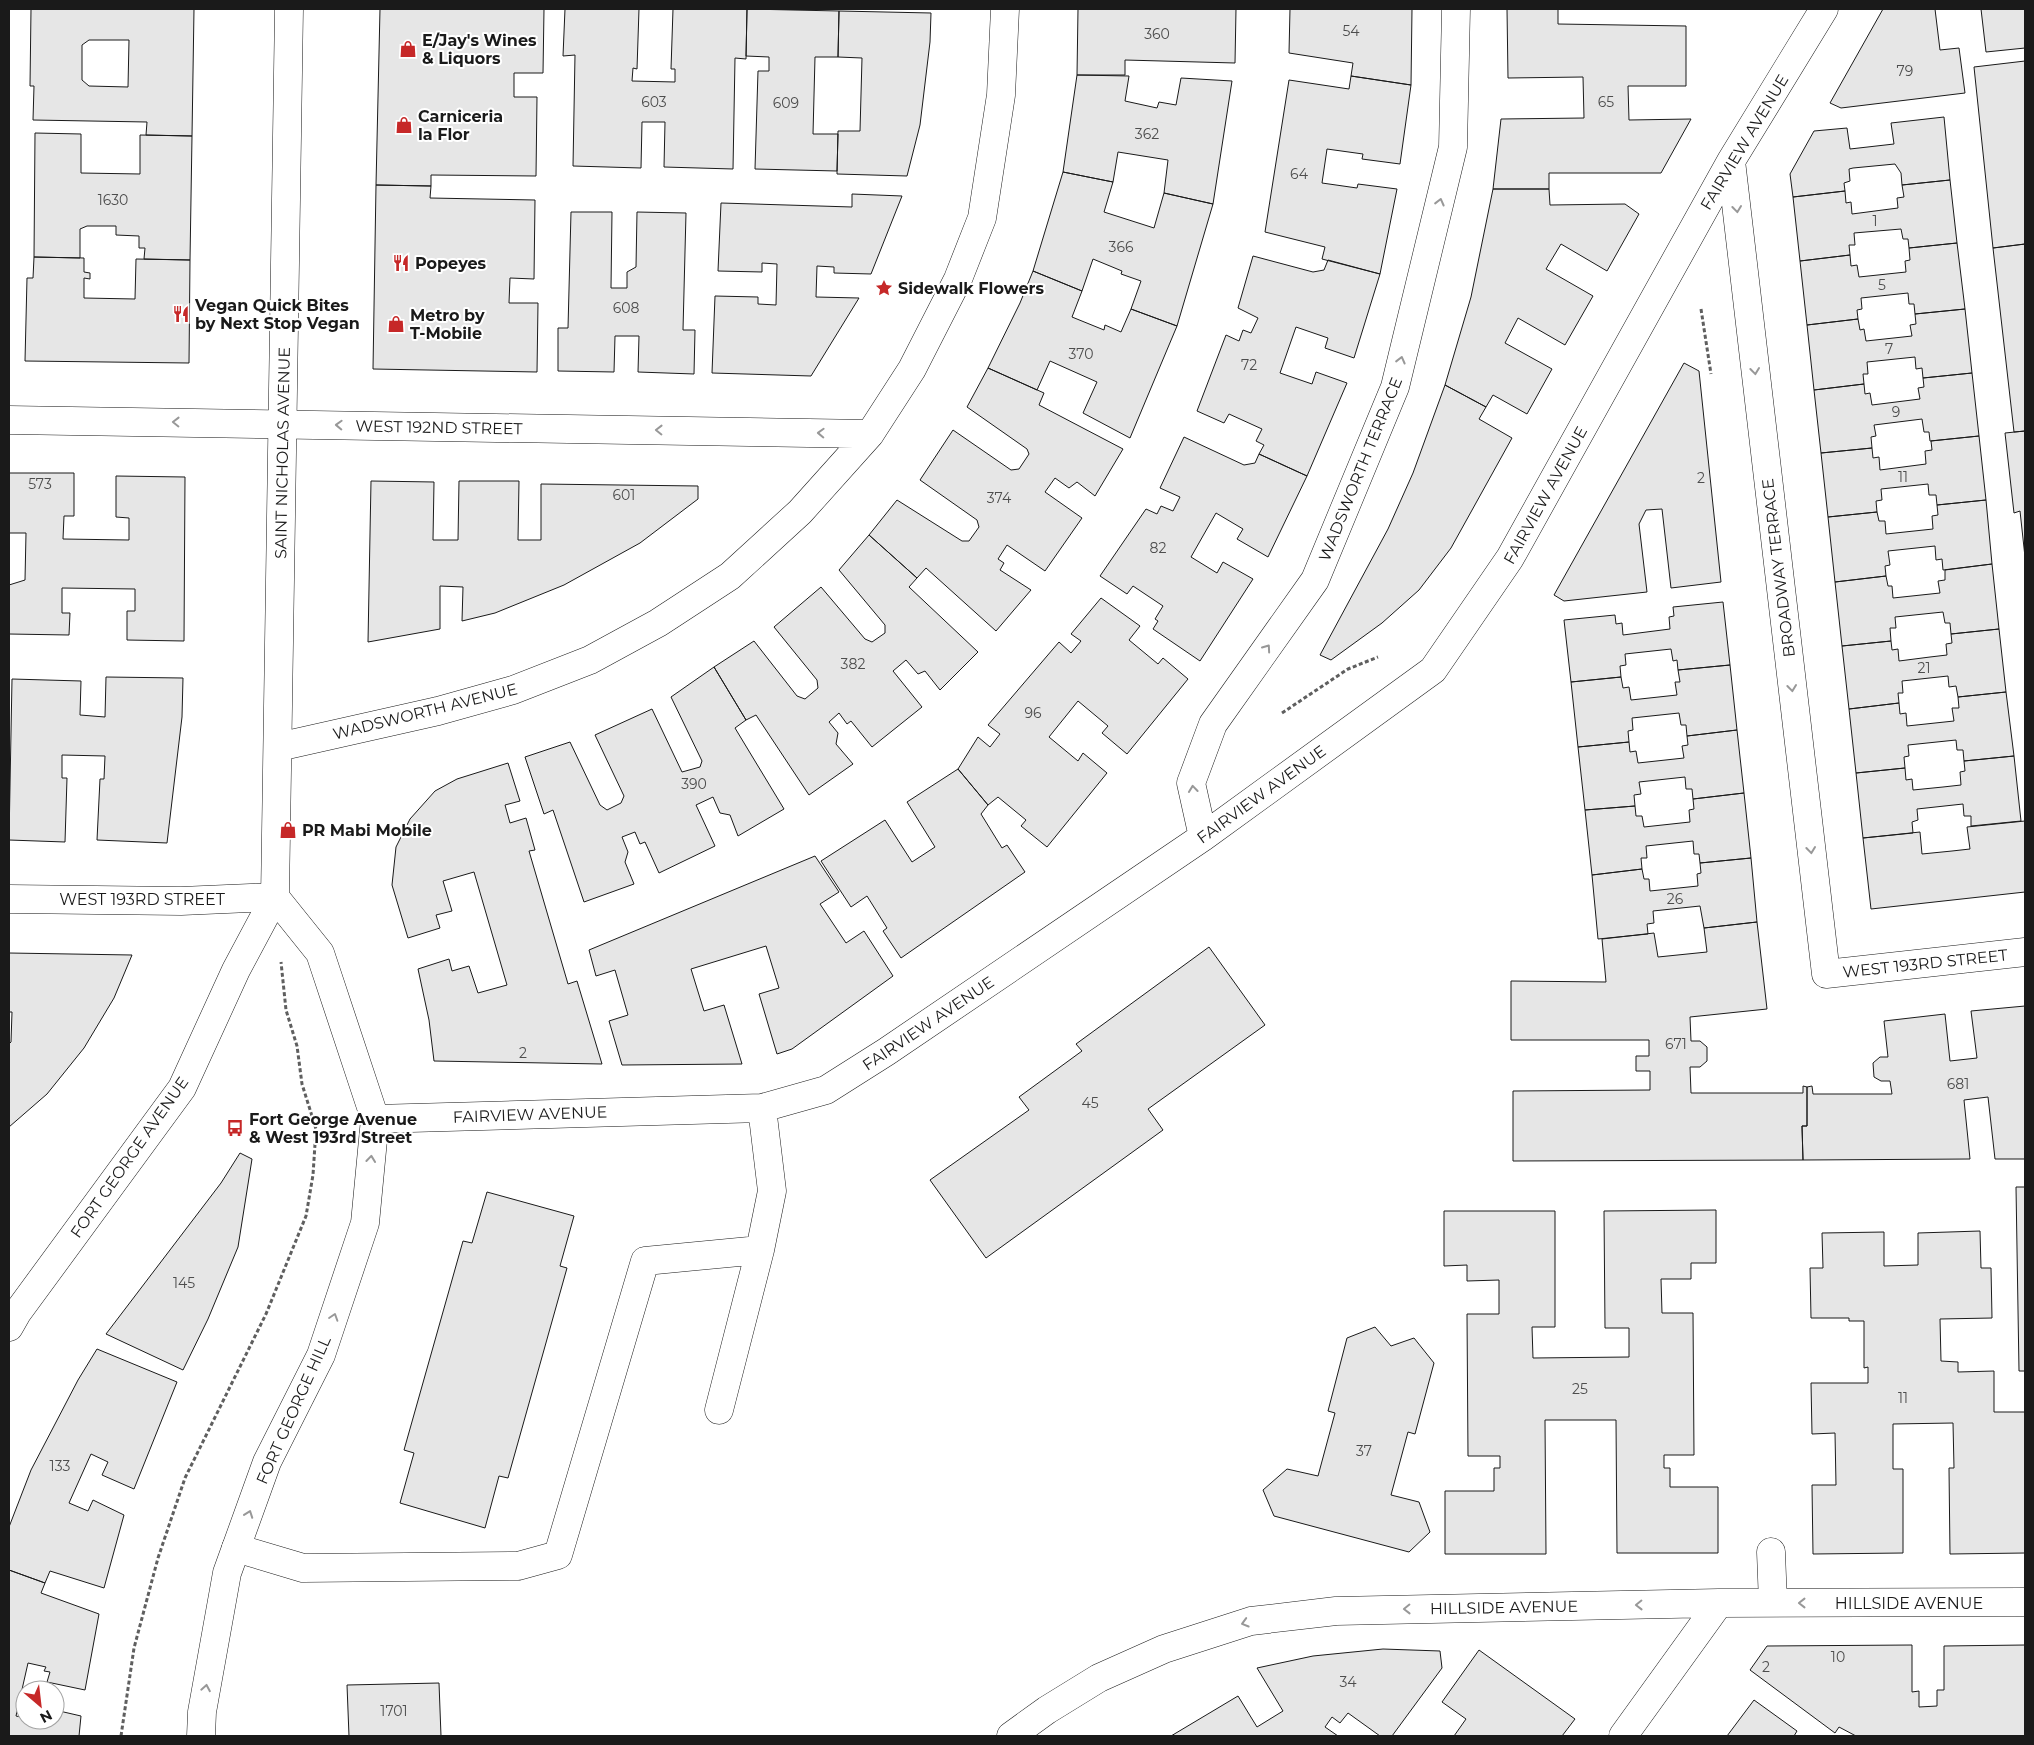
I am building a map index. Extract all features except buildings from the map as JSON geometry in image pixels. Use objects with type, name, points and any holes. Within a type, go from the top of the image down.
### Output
[{"type":"street","name":"SAINT NICHOLAS AVENUE","points":[[274,897],[289,9]]},
{"type":"street","name":"WADSWORTH AVENUE","points":[[278,747],[456,706],[513,690],[590,660],[658,623],[730,576],[800,512],[870,434],[916,361],[958,279],[982,218],[1001,95],[1005,9]]},
{"type":"street","name":"WADSWORTH TERRACE","points":[[1203,837],[1191,783],[1213,724],[1316,580],[1395,387],[1454,147],[1456,9]]},
{"type":"street","name":"FAIRVIEW AVENUE","points":[[375,1119],[762,1108],[826,1090],[886,1052],[1203,837],[1433,670],[1510,558],[1731,161],[1824,9]]},
{"type":"street","name":"BROADWAY TERRACE","points":[[1731,161],[1826,974]]},
{"type":"street","name":"WEST 192ND STREET","points":[[9,420],[870,434]]},
{"type":"street","name":"WEST 193RD STREET","points":[[9,899],[181,901],[274,897]]},
{"type":"street","name":"FORT GEORGE HILL","points":[[201,1736],[202,1712],[227,1573],[267,1462],[321,1355],[358,1242],[364,1222],[375,1119],[320,954],[274,897]]},
{"type":"street","name":"FORT GEORGE AVENUE","points":[[11,1317],[182,1088],[236,970],[274,897]]},
{"type":"street","name":"WEST 193RD STREET","points":[[1826,974],[2025,952]]},
{"type":"street","points":[[719,1410],[760,1250],[772,1191],[762,1108]]},
{"type":"street","points":[[236,1548],[303,1568],[518,1566],[558,1555],[645,1261],[760,1250]]},
{"type":"street","points":[[1771,1552],[1773,1603]]},
{"type":"street","name":"HILLSIDE AVENUE","points":[[1011,1736],[1048,1710],[1100,1678],[1164,1649],[1251,1621],[1336,1611],[1719,1603],[2025,1602]]},
{"type":"street","points":[[1623,1736],[1719,1603]]},
{"type":"path","points":[[1701,309],[1711,374]]},
{"type":"path","points":[[1282,713],[1348,669],[1378,657]]},
{"type":"path","points":[[121,1736],[134,1648],[158,1558],[185,1478],[266,1314],[306,1216],[313,1175],[316,1129],[302,1084],[297,1046],[286,1010]]},
{"type":"place","name":"E/Jay's Wines & Liquors","points":[[408,49]]},
{"type":"place","name":"Carniceria la Flor","points":[[404,125]]},
{"type":"place","name":"Popeyes","points":[[401,263]]},
{"type":"place","name":"Sidewalk Flowers","points":[[884,288]]},
{"type":"place","name":"Vegan Quick Bites by Next Stop Vegan","points":[[181,314]]},
{"type":"place","name":"Metro by T-Mobile","points":[[396,324]]},
{"type":"place","name":"PR Mabi Mobile","points":[[288,830]]},
{"type":"place","name":"Fort George Avenue & West 193rd Street","points":[[235,1128]]}]
